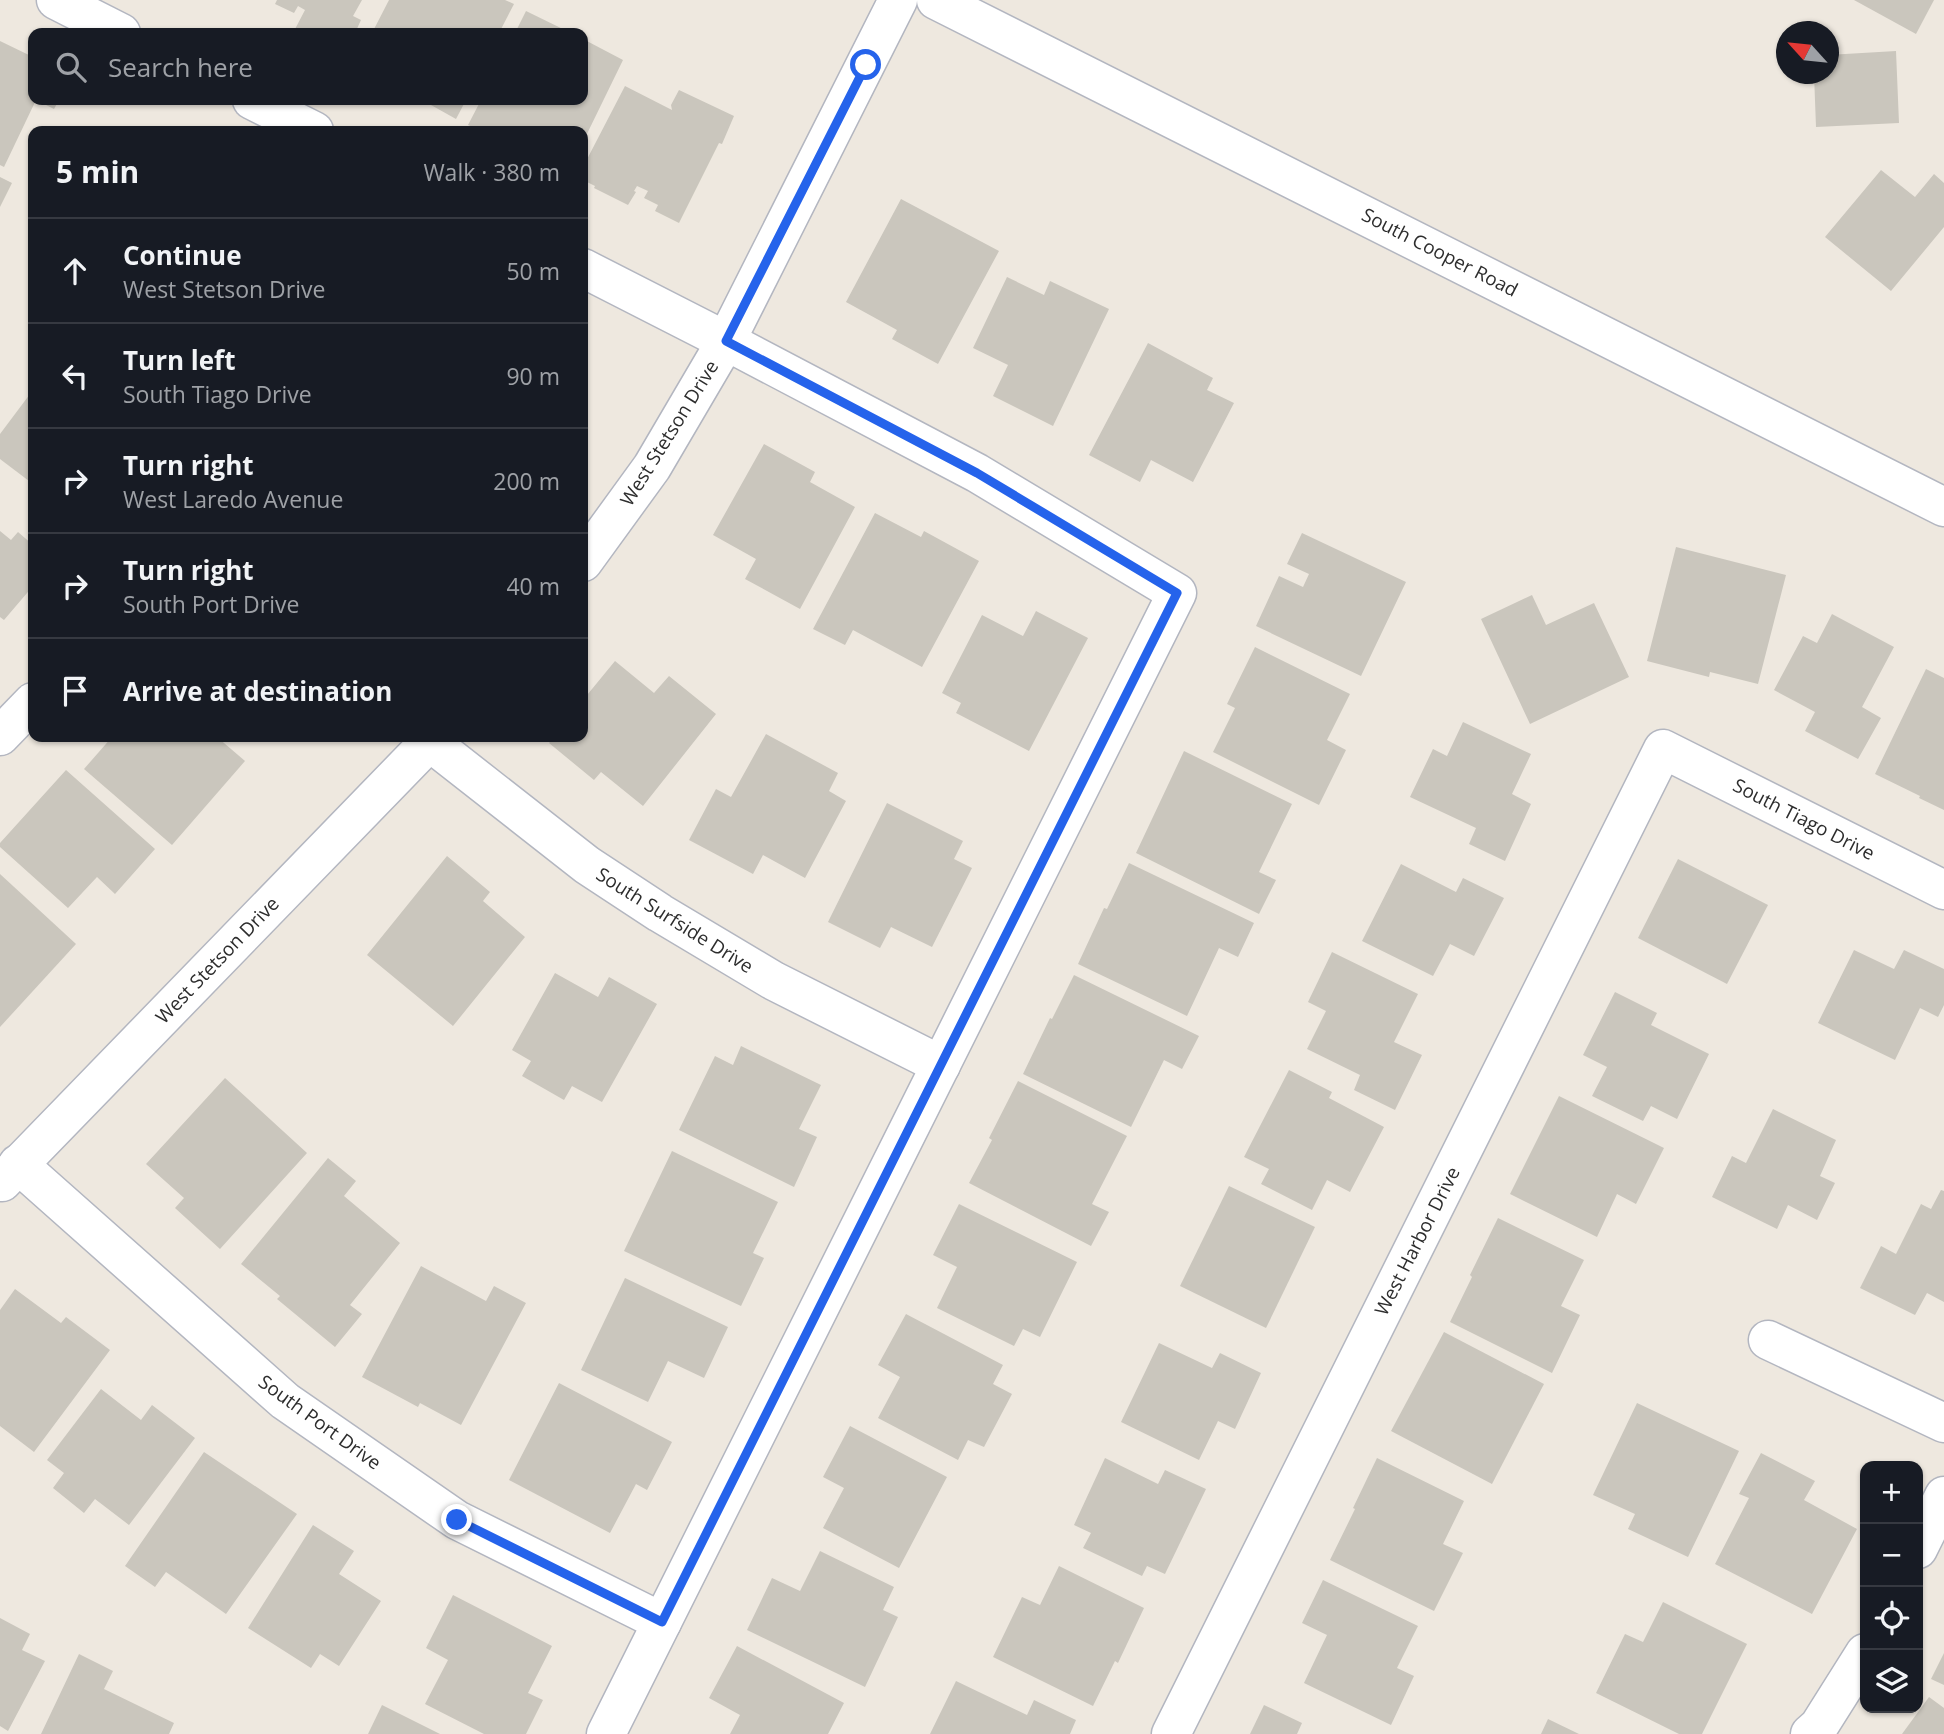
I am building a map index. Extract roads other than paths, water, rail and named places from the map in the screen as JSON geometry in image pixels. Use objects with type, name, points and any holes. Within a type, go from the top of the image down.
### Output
[{"type":"street","points":[[56,0],[111,28]]},
{"type":"street","name":"West Stetson Drive","points":[[588,555],[652,467],[726,341],[898,0]]},
{"type":"street","name":"South Cooper Road","points":[[936,0],[1944,507]]},
{"type":"street","points":[[262,105],[304,126]]},
{"type":"street","points":[[588,271],[977,473],[1177,593],[606,1734]]},
{"type":"street","points":[[0,736],[28,707]]},
{"type":"street","name":"West Stetson Drive","points":[[9,1174],[429,742]]},
{"type":"street","name":"South Surfside Drive","points":[[436,742],[587,865],[660,914],[774,981],[941,1065]]},
{"type":"street","name":"South Tiago Drive","points":[[1663,749],[1944,890]]},
{"type":"street","name":"West Harbor Drive","points":[[1171,1734],[1663,749]]},
{"type":"street","name":"South Port Drive","points":[[9,1174],[285,1401],[457,1520],[662,1622]]},
{"type":"street","points":[[1768,1340],[1944,1423]]},
{"type":"street","points":[[1923,1539],[1944,1496]]},
{"type":"street","points":[[1810,1734],[1819,1726],[1860,1661]]}]
